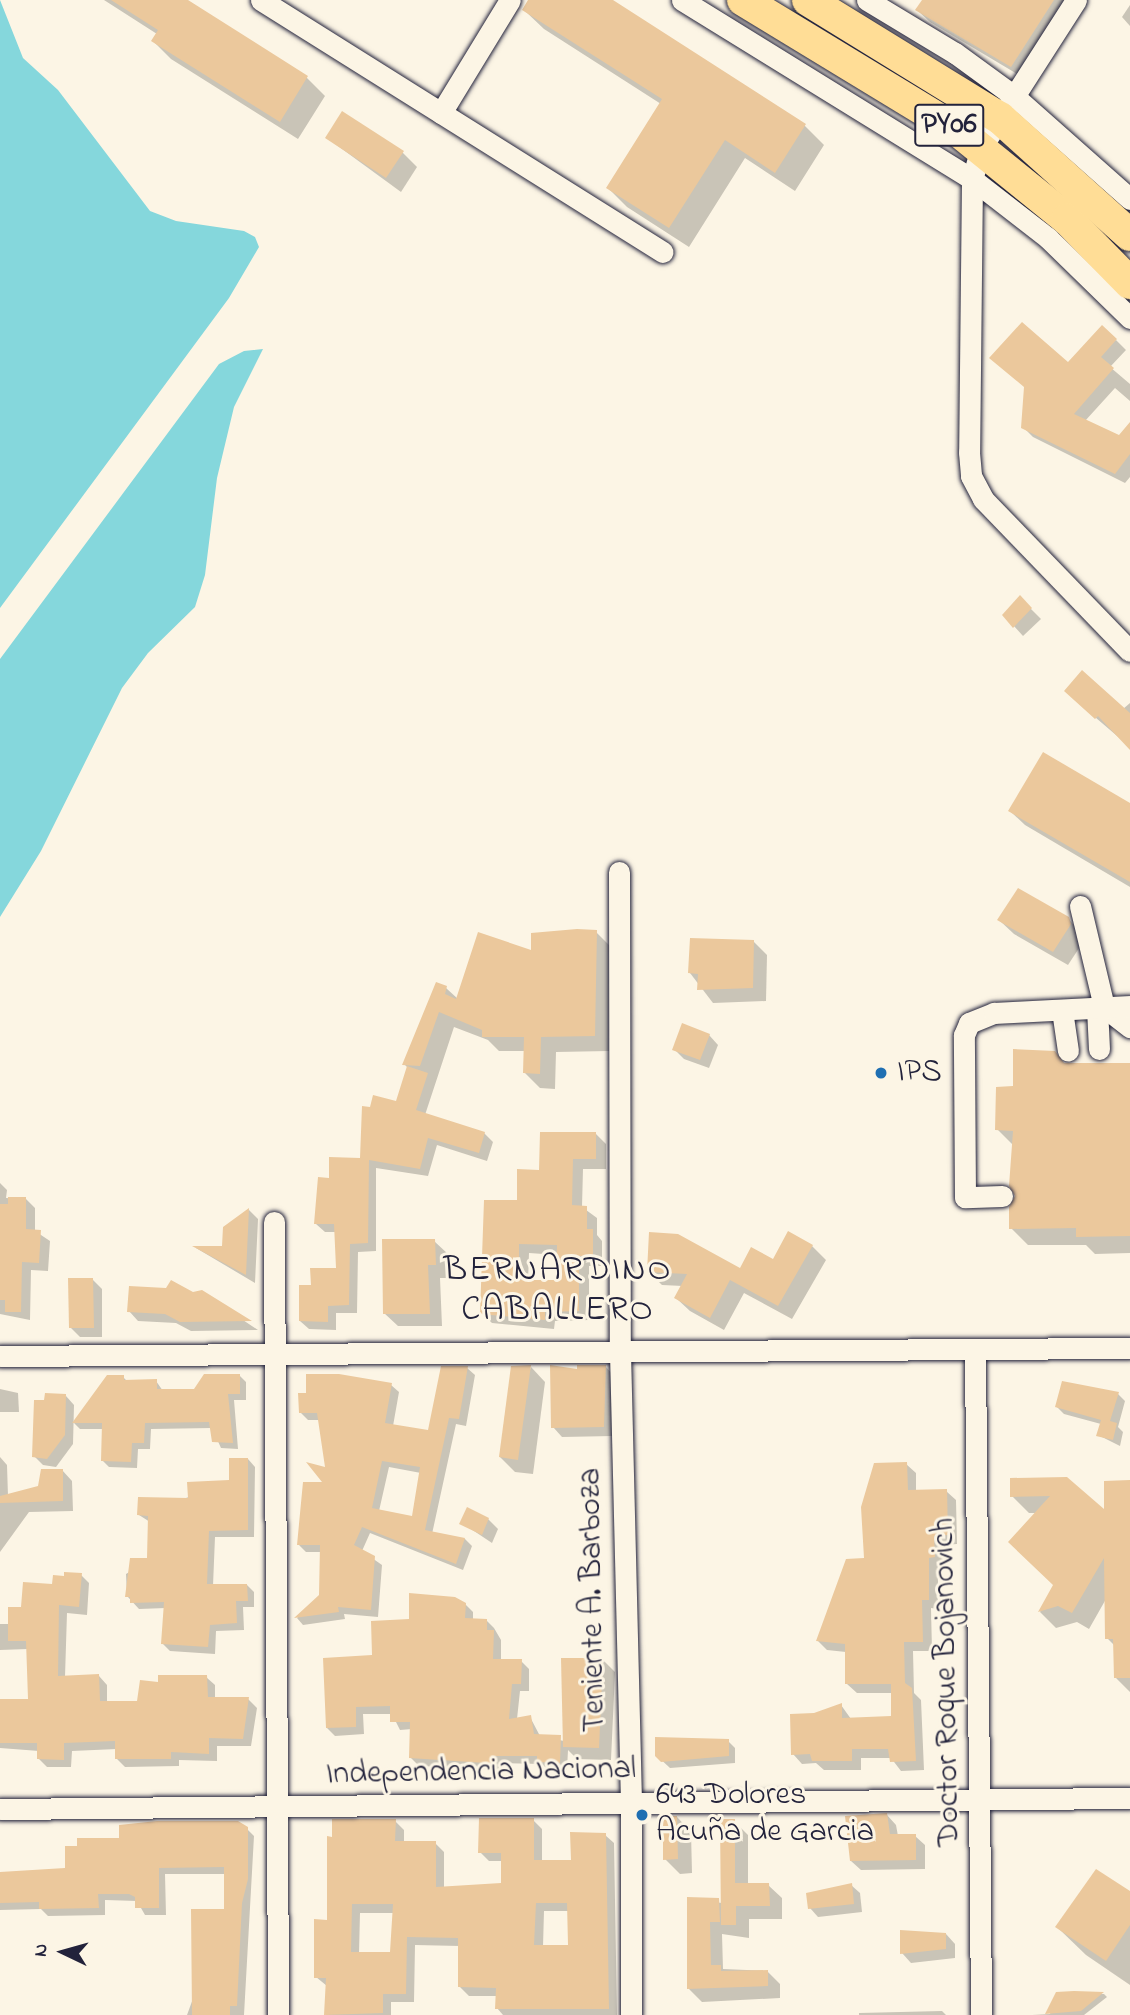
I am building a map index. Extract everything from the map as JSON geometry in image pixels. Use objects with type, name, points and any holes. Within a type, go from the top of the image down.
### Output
[{"type":"highway","name":"PY06","points":[[743,0],[981,148],[1067,219],[1130,283]]},
{"type":"highway","name":"PY06","points":[[808,0],[1007,107],[1130,235]]},
{"type":"street","points":[[261,0],[663,252]]},
{"type":"street","points":[[441,113],[510,0]]},
{"type":"street","points":[[682,0],[972,179],[1048,238],[1130,318]]},
{"type":"street","points":[[867,0],[955,52],[1007,107],[1130,199]]},
{"type":"street","points":[[1076,0],[981,148],[972,179],[971,476],[984,499],[1130,651]]},
{"type":"street","name":"Teniente A. Barboza","points":[[619,872],[620,1352],[631,1803],[631,2015]]},
{"type":"street","points":[[1080,906],[1101,1007],[1099,1049]]},
{"type":"street","points":[[1002,1196],[965,1197],[964,1035],[980,1016],[1130,1006]]},
{"type":"street","points":[[1101,1007],[1130,1027]]},
{"type":"street","points":[[1062,1010],[1068,1051]]},
{"type":"street","points":[[274,1222],[278,2015]]},
{"type":"street","points":[[0,1356],[1130,1348]]},
{"type":"street","name":"Doctor Roque Bojanovich","points":[[975,1349],[981,2015]]},
{"type":"street","name":"Independencia Nacional","points":[[0,1809],[1130,1798]]},
{"type":"water","points":[[0,0],[23,58],[58,90],[150,211],[176,221],[244,231],[255,237],[259,247],[229,298],[0,608]]},
{"type":"water","points":[[263,349],[234,407],[217,478],[205,575],[195,607],[148,653],[122,688],[41,851],[0,917],[0,659],[219,364],[244,351]]},
{"type":"building","points":[[111,0],[188,0],[308,76],[280,122],[151,41],[158,30]]},
{"type":"building","points":[[528,0],[613,0],[806,124],[775,173],[725,140],[669,228],[606,188],[662,99],[522,10]]},
{"type":"building","points":[[922,0],[1054,0],[1011,67],[915,10]]},
{"type":"building","points":[[342,111],[404,151],[386,178],[325,138]]},
{"type":"building","points":[[1022,322],[1068,362],[1102,325],[1117,339],[1101,357],[1114,368],[1074,414],[1119,435],[1130,422],[1130,454],[1115,474],[1021,428],[1024,387],[989,358]]},
{"type":"building","points":[[1020,595],[1032,608],[1013,628],[1002,615]]},
{"type":"building","points":[[1082,670],[1130,713],[1130,750],[1098,716],[1095,719],[1064,691]]},
{"type":"building","points":[[1043,752],[1130,803],[1130,882],[1008,811]]},
{"type":"building","points":[[1018,888],[1069,917],[1071,924],[1053,952],[997,920]]},
{"type":"building","points":[[597,930],[595,1036],[541,1037],[540,1074],[523,1073],[524,1037],[482,1037],[482,1030],[439,1012],[420,1066],[402,1065],[436,982],[447,986],[445,994],[456,999],[478,932],[531,950],[531,933]]},
{"type":"building","points":[[690,938],[754,940],[753,988],[697,990],[698,974],[688,973]]},
{"type":"building","points":[[682,1023],[710,1034],[700,1060],[672,1050]]},
{"type":"building","points":[[1013,1049],[1055,1051],[1064,1063],[1130,1063],[1130,1236],[1076,1237],[1076,1228],[1009,1229],[1009,1207],[1015,1196],[1009,1186],[1013,1131],[995,1130],[996,1087],[1013,1086]]},
{"type":"building","points":[[407,1066],[428,1073],[416,1110],[485,1132],[479,1153],[428,1138],[420,1169],[369,1160],[368,1243],[350,1244],[349,1305],[328,1306],[328,1322],[299,1321],[299,1285],[311,1285],[310,1268],[336,1268],[334,1224],[314,1224],[318,1177],[329,1178],[329,1157],[360,1158],[362,1106],[370,1107],[373,1095],[396,1101]]},
{"type":"building","points":[[540,1132],[596,1132],[596,1159],[573,1159],[572,1205],[587,1206],[587,1229],[593,1229],[593,1256],[579,1256],[579,1311],[545,1312],[545,1320],[480,1314],[484,1200],[517,1200],[517,1169],[539,1170]],"holes":[[[519,1244],[557,1245],[556,1280],[519,1280]]]},
{"type":"building","points":[[8,1197],[26,1197],[26,1229],[41,1230],[39,1263],[22,1262],[21,1312],[5,1312],[5,1300],[0,1300],[0,1204],[8,1204]]},
{"type":"building","points":[[249,1208],[246,1275],[192,1246],[222,1246],[223,1227]]},
{"type":"building","points":[[788,1231],[813,1245],[778,1306],[730,1280],[710,1318],[674,1298],[687,1274],[647,1272],[649,1232],[678,1234],[740,1268],[751,1247],[773,1259]]},
{"type":"building","points":[[382,1239],[435,1239],[436,1265],[428,1265],[430,1314],[383,1314]]},
{"type":"building","points":[[68,1278],[93,1278],[94,1328],[69,1328]]},
{"type":"building","points":[[171,1280],[193,1292],[202,1290],[252,1321],[180,1322],[165,1314],[127,1312],[129,1286],[166,1288]]},
{"type":"building","points":[[531,1365],[518,1460],[499,1457],[511,1366]]},
{"type":"building","points":[[550,1365],[577,1369],[577,1365],[606,1365],[604,1427],[551,1428]]},
{"type":"building","points":[[441,1366],[468,1366],[459,1419],[449,1418],[425,1530],[465,1538],[456,1564],[362,1527],[354,1545],[375,1556],[371,1610],[338,1607],[339,1612],[294,1618],[319,1595],[320,1545],[297,1545],[303,1482],[322,1482],[306,1462],[325,1467],[317,1413],[299,1413],[298,1393],[306,1393],[306,1374],[339,1374],[392,1383],[385,1423],[428,1430]],"holes":[[[382,1461],[420,1467],[412,1516],[372,1508]]]},
{"type":"building","points":[[204,1374],[240,1374],[240,1394],[228,1394],[233,1443],[212,1442],[209,1422],[145,1423],[144,1443],[132,1443],[131,1462],[101,1461],[102,1423],[72,1423],[107,1375],[124,1375],[124,1380],[157,1379],[157,1389],[194,1389]]},
{"type":"building","points":[[1062,1381],[1119,1392],[1110,1421],[1117,1423],[1113,1440],[1096,1436],[1101,1420],[1055,1407]]},
{"type":"building","points":[[45,1393],[66,1394],[65,1435],[47,1459],[32,1457],[34,1400],[44,1400]]},
{"type":"building","points":[[229,1458],[248,1458],[248,1530],[209,1531],[207,1584],[247,1584],[248,1601],[236,1601],[237,1623],[210,1625],[208,1647],[161,1644],[164,1602],[130,1603],[130,1597],[125,1597],[130,1558],[147,1558],[148,1516],[137,1515],[138,1497],[188,1498],[187,1482],[229,1480]]},
{"type":"building","points":[[907,1462],[908,1490],[947,1489],[948,1535],[934,1536],[935,1557],[929,1558],[929,1600],[922,1600],[923,1642],[904,1642],[905,1683],[912,1688],[916,1761],[890,1762],[888,1749],[852,1749],[852,1761],[812,1761],[810,1754],[791,1755],[790,1714],[814,1713],[842,1703],[842,1718],[891,1716],[891,1684],[845,1684],[845,1644],[816,1641],[846,1559],[864,1558],[861,1507],[874,1463]]},
{"type":"building","points":[[41,1469],[63,1469],[63,1501],[0,1503],[0,1496],[38,1486]]},
{"type":"building","points":[[1067,1477],[1104,1509],[1104,1481],[1130,1480],[1130,1678],[1114,1678],[1113,1639],[1105,1639],[1104,1558],[1072,1613],[1058,1606],[1038,1612],[1053,1585],[1008,1542],[1050,1496],[1010,1497],[1010,1478]]},
{"type":"building","points":[[467,1507],[489,1518],[482,1535],[459,1524]]},
{"type":"building","points":[[64,1572],[82,1573],[79,1607],[59,1605],[58,1676],[99,1674],[100,1701],[137,1701],[140,1680],[158,1682],[158,1675],[207,1675],[208,1697],[249,1697],[243,1739],[209,1738],[209,1754],[171,1752],[171,1759],[115,1759],[115,1741],[64,1743],[64,1760],[37,1759],[37,1743],[0,1743],[0,1699],[28,1699],[26,1641],[8,1641],[8,1607],[21,1607],[23,1582],[52,1584],[53,1575],[64,1576]]},
{"type":"building","points":[[409,1593],[455,1597],[466,1603],[465,1618],[487,1619],[487,1630],[494,1630],[493,1659],[522,1659],[521,1684],[512,1684],[509,1719],[531,1715],[534,1734],[561,1735],[560,1763],[537,1762],[537,1756],[495,1756],[495,1763],[409,1758],[410,1722],[390,1722],[390,1706],[356,1707],[356,1727],[326,1728],[323,1658],[372,1655],[371,1621],[409,1619]]},
{"type":"building","points":[[561,1658],[603,1658],[599,1748],[563,1747]]},
{"type":"building","points":[[655,1737],[729,1739],[729,1756],[661,1762],[655,1756]]},
{"type":"building","points":[[887,1813],[890,1834],[916,1834],[916,1860],[850,1861],[845,1816]]},
{"type":"building","points":[[663,1816],[677,1816],[678,1859],[663,1860]]},
{"type":"building","points":[[479,1818],[534,1818],[534,1860],[571,1860],[570,1832],[606,1833],[609,2009],[495,2009],[496,1988],[458,1987],[458,1938],[407,1937],[406,1994],[383,1994],[383,2013],[324,2015],[326,1978],[314,1978],[314,1919],[327,1920],[327,1836],[332,1837],[332,1819],[396,1819],[395,1841],[436,1841],[436,1887],[501,1883],[501,1853],[478,1853]],"holes":[[[536,1903],[567,1903],[568,1945],[534,1945]],[[352,1904],[393,1904],[390,1952],[351,1952]]]},
{"type":"building","points":[[720,1819],[735,1819],[735,1883],[769,1883],[770,1906],[736,1906],[736,1925],[721,1925]]},
{"type":"building","points":[[157,1821],[238,1821],[248,1827],[248,1879],[242,1903],[237,2006],[230,2006],[230,2015],[192,2015],[191,1909],[224,1909],[224,1867],[159,1868],[159,1908],[135,1908],[135,1897],[129,1894],[98,1894],[99,1908],[39,1909],[39,1902],[0,1903],[0,1872],[65,1868],[65,1846],[77,1846],[77,1838],[119,1838],[119,1825]]},
{"type":"building","points":[[1096,1869],[1130,1891],[1130,1925],[1106,1961],[1055,1927]]},
{"type":"building","points":[[852,1883],[854,1904],[808,1909],[806,1893]]},
{"type":"building","points":[[687,1897],[719,1898],[720,1922],[710,1922],[711,1965],[721,1965],[721,1971],[768,1970],[768,1986],[687,1989]]},
{"type":"building","points":[[900,1930],[946,1933],[946,1949],[900,1954]]},
{"type":"building","points":[[1056,1992],[1104,1992],[1081,2011],[1045,2014]]},
{"type":"place","name":"IPS","points":[[881,1073]]},
{"type":"place","name":"643 Dolores Acuña de Garcia","points":[[642,1815]]},
{"type":"district","name":"BERNARDINO CABALLERO","points":[[558,1291]]}]
